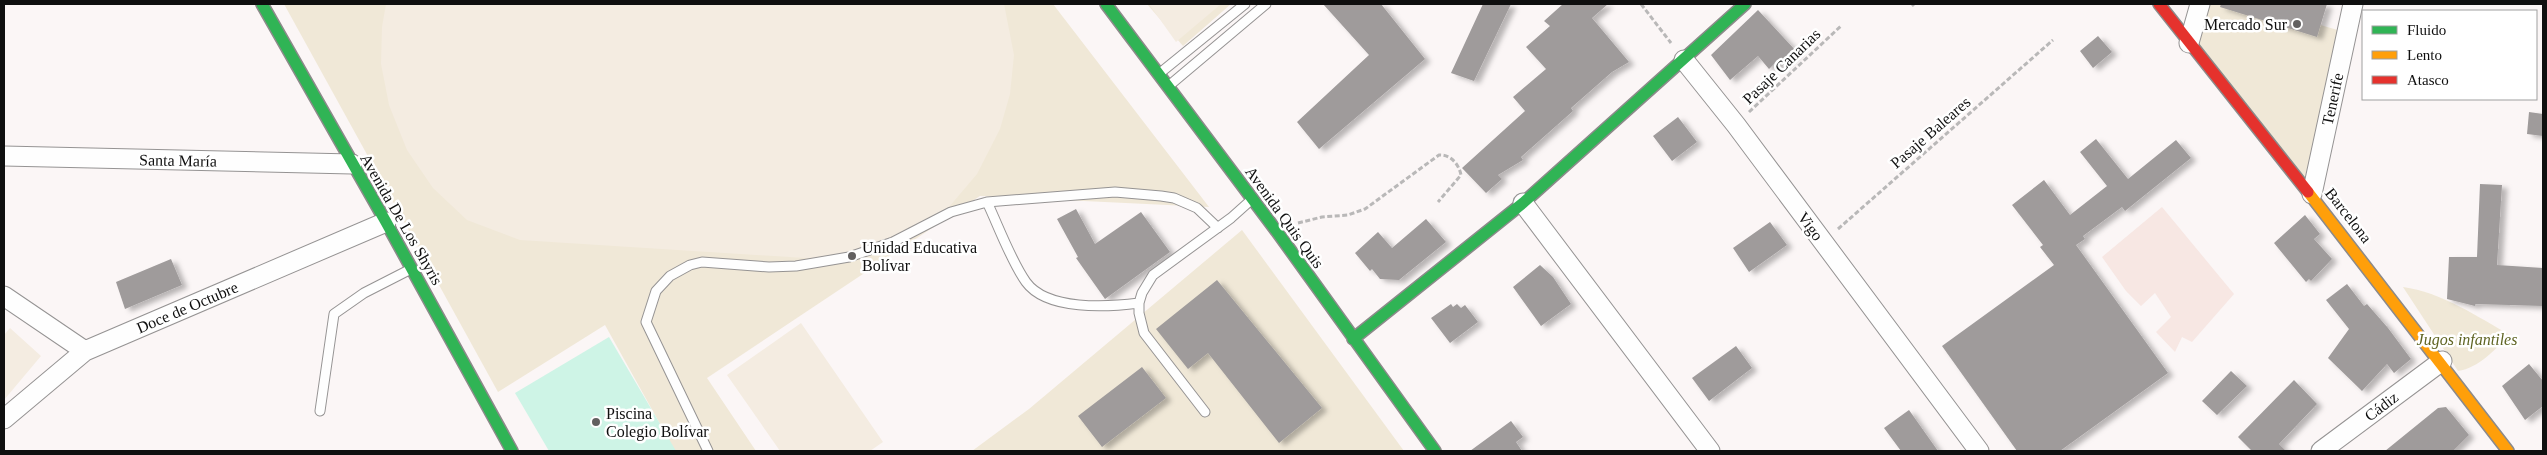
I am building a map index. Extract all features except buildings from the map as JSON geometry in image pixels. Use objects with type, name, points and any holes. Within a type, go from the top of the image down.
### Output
[{"type":"street","name":"Avenida De Los Shyris","points":[[262,4],[386,222],[512,451]]},
{"type":"street","name":"Avenida Quis Quis","points":[[1106,4],[1278,233],[1435,451]]},
{"type":"street","points":[[1353,339],[1523,203],[1745,4]]},
{"type":"street","name":"Barcelona","points":[[2159,4],[2312,194],[2442,361],[2508,451]]},
{"type":"street","points":[[2189,43],[2200,4]]},
{"type":"street","name":"Tenerife","points":[[2312,194],[2353,4]]},
{"type":"street","name":"Vigo","points":[[1684,60],[1736,125],[1978,451]]},
{"type":"street","name":"Santa María","points":[[4,156],[352,164]]},
{"type":"street","points":[[1523,203],[1710,451]]},
{"type":"street","name":"Doce de Octubre","points":[[4,419],[84,350],[386,222]]},
{"type":"street","points":[[4,296],[84,350]]},
{"type":"street","name":"Cádiz","points":[[2321,451],[2442,361]]},
{"type":"lane","points":[[1159,74],[1245,4]]},
{"type":"lane","points":[[1169,86],[1266,4]]},
{"type":"lane","points":[[708,451],[646,322],[656,291],[670,276],[690,265],[702,262],[770,267],[822,263],[849,257],[893,242],[951,212],[986,202],[1115,192],[1174,198],[1197,208],[1218,228]]},
{"type":"lane","points":[[1205,412],[1144,333],[1139,313],[1139,303],[1142,292],[1153,275],[1218,228],[1252,199]]},
{"type":"lane","points":[[986,202],[1021,273],[1033,289],[1078,305],[1107,307],[1139,303]]},
{"type":"lane","points":[[320,411],[334,314],[364,293],[412,269]]},
{"type":"path","points":[[1641,4],[1684,60]]},
{"type":"path","name":"Pasaje Canarias","points":[[1736,125],[1842,25]]},
{"type":"path","name":"Pasaje Baleares","points":[[1823,242],[2053,40]]},
{"type":"path","points":[[1278,233],[1301,222],[1322,217],[1348,215],[1365,209],[1439,155],[1444,155],[1448,156],[1458,166],[1461,175],[1438,202]]},
{"type":"shaded area","points":[[386,4],[1004,4],[1014,55],[1010,94],[1000,129],[977,174],[949,207],[885,243],[821,259],[520,240],[467,220],[433,188],[407,150],[389,105],[381,64],[382,27]]},
{"type":"shaded area","points":[[1149,4],[1221,4],[1176,42]]},
{"type":"shaded area","points":[[2162,207],[2234,294],[2192,342],[2182,337],[2175,352],[2156,332],[2171,317],[2155,293],[2141,306],[2126,291],[2102,257]]},
{"type":"shaded area","points":[[801,323],[883,442],[870,451],[780,451],[727,375]]},
{"type":"shaded area","points":[[10,328],[41,356],[4,400],[4,335]]},
{"type":"shaded area","name":"Piscina Colegio Bolívar","points":[[609,337],[676,451],[549,451],[515,393]]},
{"type":"green space","name":"Unidad Educativa Bolívar","points":[[284,4],[1053,4],[1209,207],[980,196],[707,378],[756,451],[675,451],[605,325],[498,392]]},
{"type":"green space","points":[[1147,4],[1231,4],[1183,46]]},
{"type":"green space","points":[[2208,4],[2248,4],[2341,31],[2308,183],[2196,42]]},
{"type":"green space","points":[[1242,230],[1404,451],[972,451],[1029,409]]},
{"type":"green space","name":"Jugos infantiles","points":[[2403,287],[2431,294],[2445,300],[2510,335],[2480,362],[2458,371]]},
{"type":"traffic: fast","points":[[262,4],[386,222],[512,451]]},
{"type":"traffic: fast","points":[[1106,4],[1278,233],[1435,451]]},
{"type":"traffic: fast","points":[[1353,339],[1523,203],[1745,4]]},
{"type":"traffic: slow","points":[[2308,192],[2508,451]]},
{"type":"traffic: jam","points":[[2159,4],[2308,192]]},
{"type":"place","name":"Mercado Sur","points":[[2297,24]]},
{"type":"place","name":"Unidad Educativa Bolívar","points":[[852,256]]},
{"type":"place","name":"Piscina Colegio Bolívar","points":[[596,422]]}]
